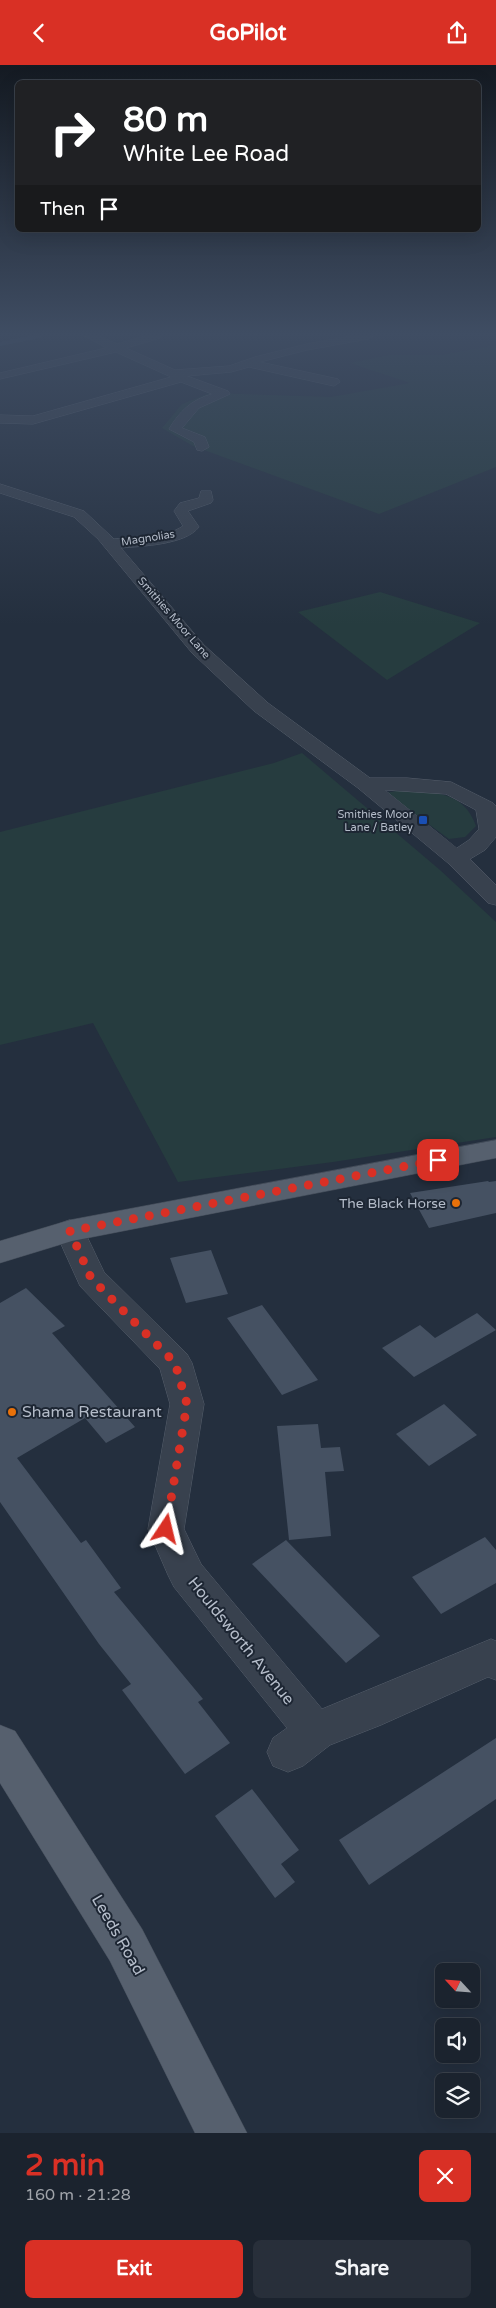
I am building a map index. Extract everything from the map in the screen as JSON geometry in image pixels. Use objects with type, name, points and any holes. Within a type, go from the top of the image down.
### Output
[{"type":"main road","points":[[0,1252],[70,1231],[496,1149]]},
{"type":"main road","name":"Leeds Road","points":[[0,1745],[126,1945],[222,2133]]},
{"type":"street","points":[[183,433],[200,440],[202,447]]},
{"type":"street","name":"Smithies Moor Lane","points":[[0,488],[79,513],[110,544],[198,649],[261,707],[365,784],[456,858],[496,898]]},
{"type":"street","name":"Magnolias","points":[[110,544],[160,538],[186,531],[191,527],[180,511],[185,506],[206,500],[206,494]]},
{"type":"street","points":[[365,784],[407,784],[451,788],[486,807],[490,830],[476,845],[456,858]]},
{"type":"street","name":"Houldsworth Avenue","points":[[70,1231],[91,1278],[175,1363],[187,1404],[166,1529],[187,1575],[302,1742],[367,1711],[491,1657],[496,1662]]},
{"type":"green space","points":[[170,433],[496,433],[496,467],[379,514],[193,446]]},
{"type":"green space","points":[[380,592],[480,623],[387,680],[298,612]]},
{"type":"green space","points":[[302,753],[440,870],[496,922],[496,1137],[333,1162],[178,1182],[93,1023],[0,1045],[0,832],[274,763]]},
{"type":"green space","points":[[401,790],[436,793],[456,800],[471,814],[476,826],[465,837],[449,839],[386,793]]},
{"type":"building","name":"The Black Horse","points":[[496,1181],[496,1213],[429,1228],[410,1193]]},
{"type":"building","points":[[211,1250],[228,1294],[186,1303],[170,1258]]},
{"type":"building","points":[[26,1288],[65,1326],[52,1333],[135,1427],[106,1443],[85,1418],[17,1458],[81,1543],[86,1540],[121,1588],[114,1592],[203,1699],[198,1702],[230,1743],[185,1774],[122,1690],[131,1684],[99,1644],[0,1502],[0,1303]]},
{"type":"building","points":[[262,1305],[318,1380],[282,1395],[227,1318]]},
{"type":"building","points":[[477,1313],[496,1330],[414,1377],[382,1348],[420,1325],[435,1338]]},
{"type":"building","points":[[444,1404],[477,1435],[429,1466],[396,1434]]},
{"type":"building","points":[[318,1424],[321,1448],[340,1447],[344,1471],[325,1472],[331,1536],[289,1540],[277,1426]]},
{"type":"building","points":[[485,1537],[496,1550],[496,1583],[441,1614],[412,1577]]},
{"type":"building","points":[[286,1540],[380,1636],[346,1663],[252,1564]]},
{"type":"building","points":[[496,1738],[496,1799],[369,1885],[339,1840]]},
{"type":"building","points":[[252,1789],[299,1850],[281,1864],[295,1882],[275,1898],[215,1816]]},
{"type":"place","name":"Smithies Moor Lane / Batley","points":[[423,820]]},
{"type":"place","name":"The Black Horse","points":[[456,1203]]},
{"type":"place","name":"Shama Restaurant","points":[[12,1412]]},
{"type":"route","points":[[166,1529],[187,1404],[175,1363],[91,1278],[70,1231],[438,1160]]}]
